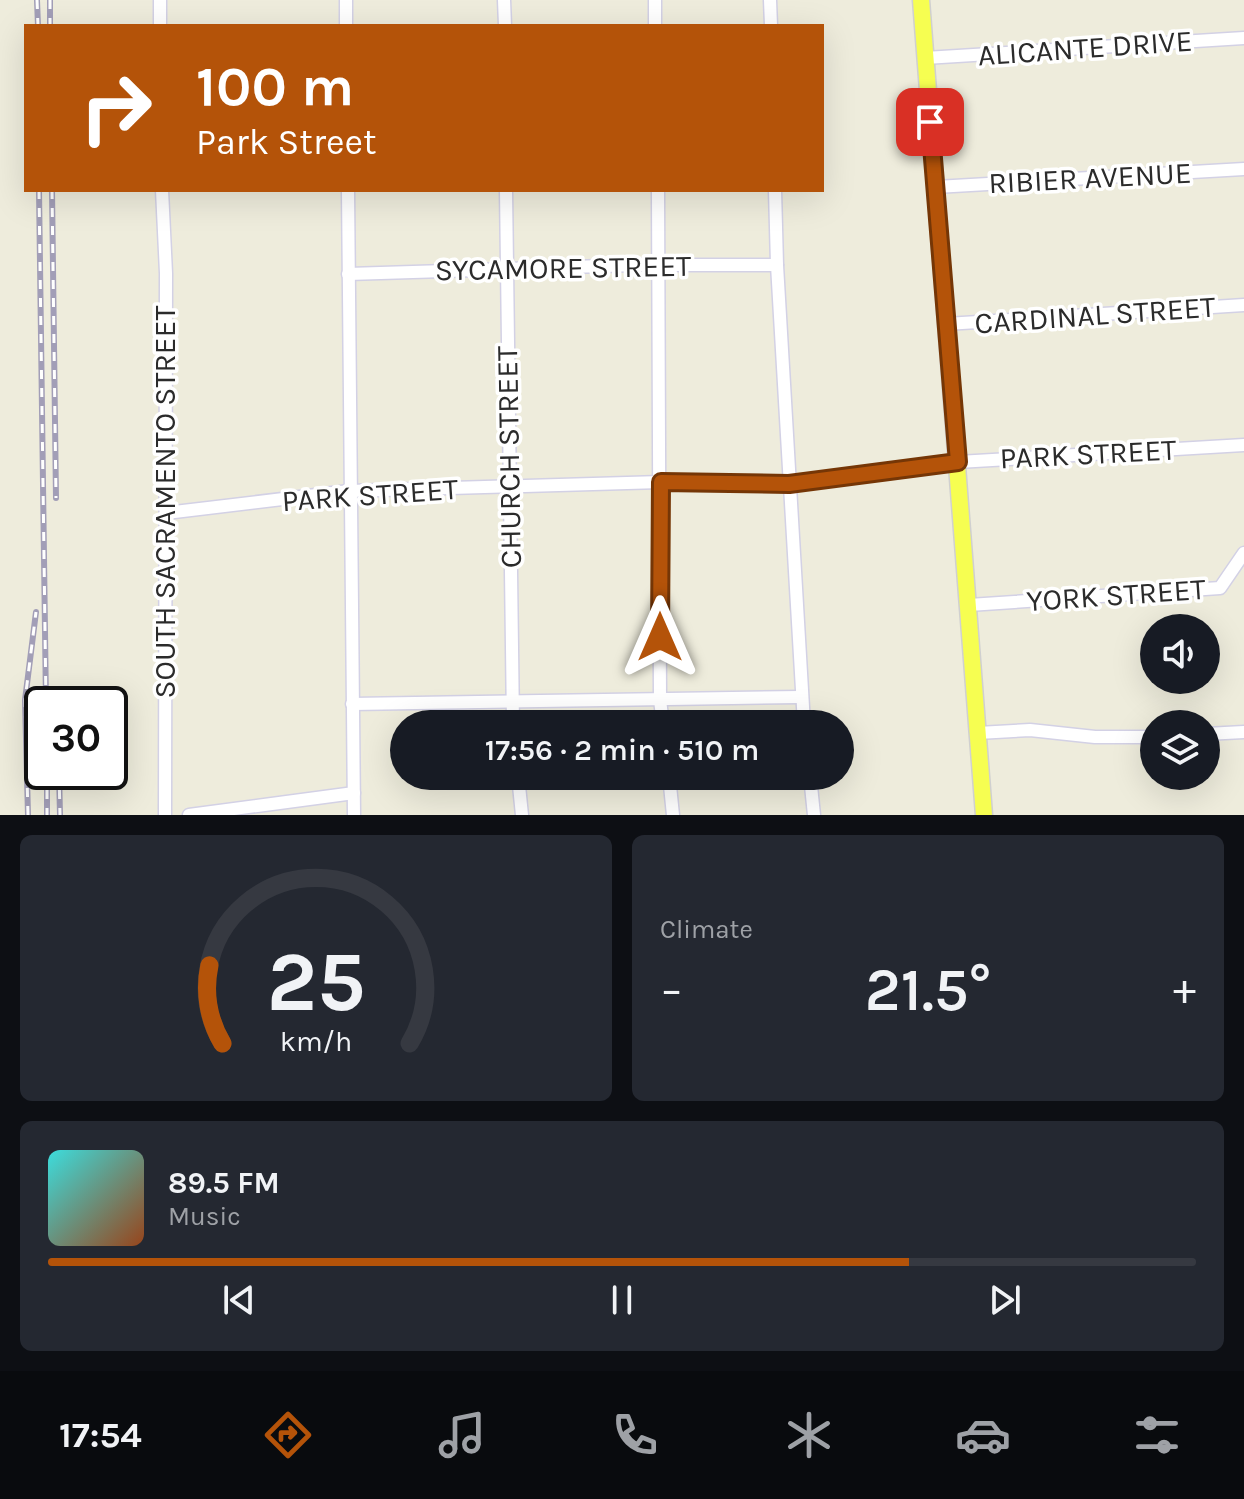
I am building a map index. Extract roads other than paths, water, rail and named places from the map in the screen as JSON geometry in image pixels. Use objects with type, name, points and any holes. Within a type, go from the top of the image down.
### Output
[{"type":"main road","points":[[921,0],[984,815]]},
{"type":"street","points":[[160,0],[160,24]]},
{"type":"street","points":[[346,0],[346,24]]},
{"type":"street","points":[[504,0],[505,24]]},
{"type":"street","points":[[655,0],[655,24]]},
{"type":"street","points":[[770,0],[771,24]]},
{"type":"street","name":"ALICANTE DRIVE","points":[[925,58],[1244,38]]},
{"type":"street","name":"RIBIER AVENUE","points":[[936,187],[1244,169]]},
{"type":"street","name":"SOUTH SACRAMENTO STREET","points":[[162,192],[166,273],[165,815]]},
{"type":"street","points":[[348,192],[354,815]]},
{"type":"street","name":"CHURCH STREET","points":[[506,192],[512,710]]},
{"type":"street","points":[[658,192],[661,710]]},
{"type":"street","points":[[775,192],[802,710]]},
{"type":"street","name":"SYCAMORE STREET","points":[[348,274],[659,265],[777,265]]},
{"type":"street","name":"CARDINAL STREET","points":[[946,324],[1244,305]]},
{"type":"street","name":"PARK STREET","points":[[166,513],[349,491],[661,482],[789,484],[958,462],[1244,445]]},
{"type":"street","name":"YORK STREET","points":[[969,605],[1220,588],[1244,553]]},
{"type":"street","points":[[352,704],[800,697]]},
{"type":"street","points":[[978,733],[1030,730],[1095,737],[1140,737]]},
{"type":"street","points":[[1220,733],[1244,732]]},
{"type":"street","points":[[519,790],[522,815]]},
{"type":"street","points":[[670,790],[673,815]]},
{"type":"street","points":[[811,790],[814,815]]},
{"type":"street","points":[[189,815],[354,793]]},
{"type":"railway","points":[[37,0],[38,24]]},
{"type":"railway","points":[[50,0],[50,24]]},
{"type":"railway","points":[[39,192],[46,686]]},
{"type":"railway","points":[[52,192],[56,498]]},
{"type":"railway","points":[[28,815],[25,700],[36,612]]},
{"type":"railway","points":[[47,790],[47,815]]},
{"type":"railway","points":[[59,790],[60,815]]}]
